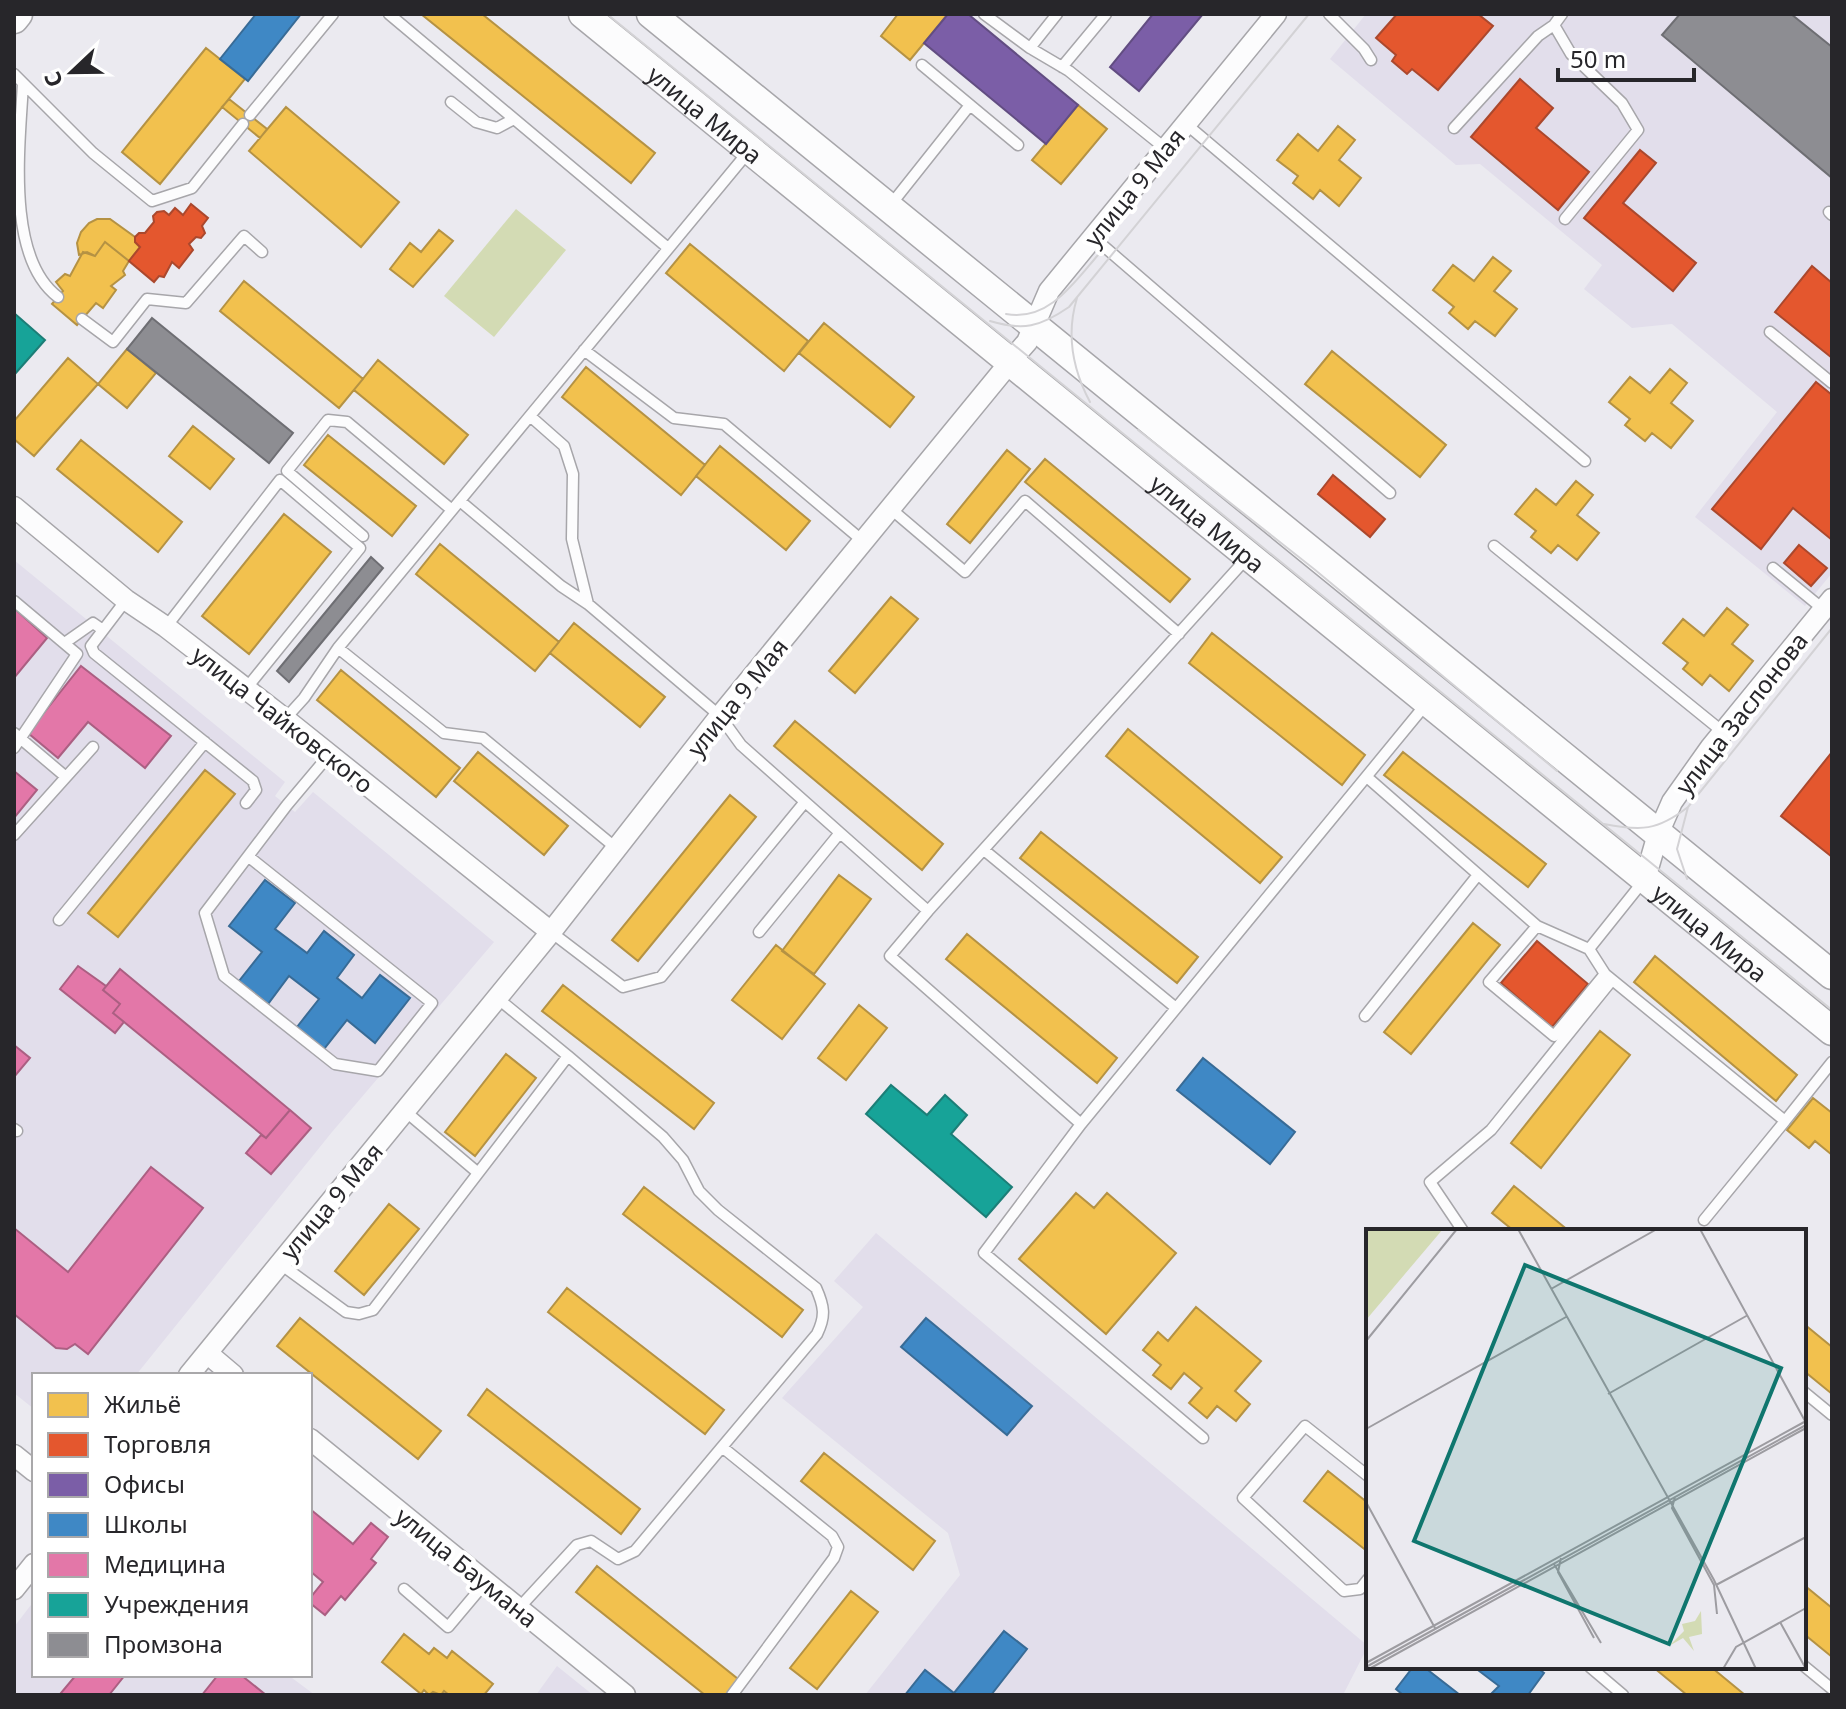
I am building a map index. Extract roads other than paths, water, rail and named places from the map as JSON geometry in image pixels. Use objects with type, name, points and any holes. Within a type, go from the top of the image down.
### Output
[{"type":"main road","points":[[14,19],[18,14]]},
{"type":"main road","name":"улица Мира","points":[[583,14],[1832,1031]]},
{"type":"main road","name":"улица Мира","points":[[651,14],[1832,975]]},
{"type":"street","name":"улица 9 Мая","points":[[191,1373],[551,932],[720,716],[1027,342],[1049,291],[1276,14]]},
{"type":"street","name":"улица Чайковского","points":[[14,507],[126,600],[285,719],[551,932]]},
{"type":"street","name":"улица Заслонова","points":[[1645,879],[1658,834],[1672,802],[1723,732],[1828,604]]},
{"type":"street","points":[[207,1353],[231,1373]]},
{"type":"street","name":"улица Баумана","points":[[312,1441],[625,1695]]},
{"type":"street","points":[[14,1455],[32,1469]]},
{"type":"street","points":[[14,1589],[32,1566]]},
{"type":"lane","points":[[14,74],[93,153],[152,201],[192,188],[333,14]]},
{"type":"lane","points":[[389,14],[668,248]]},
{"type":"lane","points":[[984,14],[1062,67],[1166,149]]},
{"type":"lane","points":[[1030,48],[1057,14]]},
{"type":"lane","points":[[1062,67],[1106,14]]},
{"type":"lane","points":[[1329,14],[1371,60]]},
{"type":"lane","points":[[1454,128],[1562,14]]},
{"type":"lane","points":[[1554,25],[1571,54],[1622,103],[1638,130],[1565,219]]},
{"type":"lane","points":[[922,65],[1018,145]]},
{"type":"lane","points":[[23,83],[20,145],[22,229],[39,278],[58,297]]},
{"type":"lane","points":[[451,102],[476,122],[497,128],[514,119]]},
{"type":"lane","points":[[888,208],[970,105]]},
{"type":"lane","points":[[1186,124],[1585,461]]},
{"type":"lane","points":[[285,719],[304,698],[338,648],[749,151]]},
{"type":"lane","points":[[82,319],[113,342],[147,299],[186,303],[244,236],[262,252]]},
{"type":"lane","points":[[1093,237],[1390,493]]},
{"type":"lane","points":[[1770,332],[1832,383]]},
{"type":"lane","points":[[584,350],[674,418],[724,424],[864,542]]},
{"type":"lane","points":[[530,416],[564,446],[573,474],[572,539],[588,604]]},
{"type":"lane","points":[[363,536],[287,471],[328,420],[347,422],[452,510]]},
{"type":"lane","points":[[166,627],[280,480],[360,548],[245,690]]},
{"type":"lane","points":[[460,501],[720,716],[741,745],[928,911]]},
{"type":"lane","points":[[891,509],[965,572],[1025,501],[1179,634]]},
{"type":"lane","points":[[1494,546],[1723,732]]},
{"type":"lane","points":[[1081,1124],[890,956],[1248,556]]},
{"type":"lane","points":[[1773,568],[1828,604]]},
{"type":"lane","points":[[126,600],[91,646],[94,653],[256,785],[256,790],[246,803]]},
{"type":"lane","points":[[14,601],[77,654],[18,736],[14,748]]},
{"type":"lane","points":[[66,642],[93,623],[103,630]]},
{"type":"lane","points":[[338,648],[444,733],[483,738],[616,848]]},
{"type":"lane","points":[[1203,1438],[984,1253],[1081,1124],[1428,702]]},
{"type":"lane","points":[[18,736],[66,777]]},
{"type":"lane","points":[[59,920],[205,742]]},
{"type":"lane","points":[[14,835],[93,747]]},
{"type":"lane","points":[[249,857],[432,1003],[378,1071],[335,1064],[224,976],[205,913],[329,755]]},
{"type":"lane","points":[[1368,778],[1537,926],[1589,949],[1608,977],[1785,1121]]},
{"type":"lane","points":[[551,932],[623,987],[661,977],[804,803]]},
{"type":"lane","points":[[759,932],[839,834]]},
{"type":"lane","points":[[984,850],[1176,1008]]},
{"type":"lane","points":[[1365,1016],[1477,876]]},
{"type":"lane","points":[[1589,949],[1645,879]]},
{"type":"lane","points":[[1537,926],[1489,982],[1554,1036],[1608,977]]},
{"type":"lane","points":[[1462,1229],[1430,1182],[1491,1130],[1608,977]]},
{"type":"lane","points":[[496,997],[663,1137],[683,1160],[699,1191],[718,1210],[816,1288],[823,1304],[824,1320],[817,1334],[635,1551],[618,1559],[591,1541],[577,1545],[518,1609]]},
{"type":"lane","points":[[279,1263],[346,1312],[359,1314],[373,1310],[568,1056]]},
{"type":"lane","points":[[1704,1220],[1832,1062]]},
{"type":"lane","points":[[405,1111],[477,1172]]},
{"type":"lane","points":[[1806,1394],[1832,1415]]},
{"type":"lane","points":[[1366,1474],[1305,1426],[1243,1498],[1344,1591],[1360,1589],[1366,1582]]},
{"type":"lane","points":[[722,1447],[832,1536],[838,1547],[834,1558],[732,1695]]},
{"type":"lane","points":[[404,1589],[448,1627],[485,1583]]},
{"type":"lane","points":[[1806,1668],[1832,1689]]},
{"type":"lane","points":[[1592,1669],[1623,1695]]},
{"type":"tram line","points":[[607,14],[1832,1010]]},
{"type":"tram line","points":[[990,321],[1012,326],[1031,325],[1069,307],[1309,14]]},
{"type":"tram line","points":[[1006,314],[1021,315],[1047,306],[1059,298],[1098,255]]},
{"type":"tram line","points":[[1077,298],[1072,325],[1073,352],[1090,402]]},
{"type":"tram line","points":[[1138,430],[1314,569],[1557,771]]},
{"type":"tram line","points":[[1604,824],[1628,828],[1658,825],[1688,807],[1832,628]]},
{"type":"tram line","points":[[1687,879],[1677,849],[1688,807]]}]
